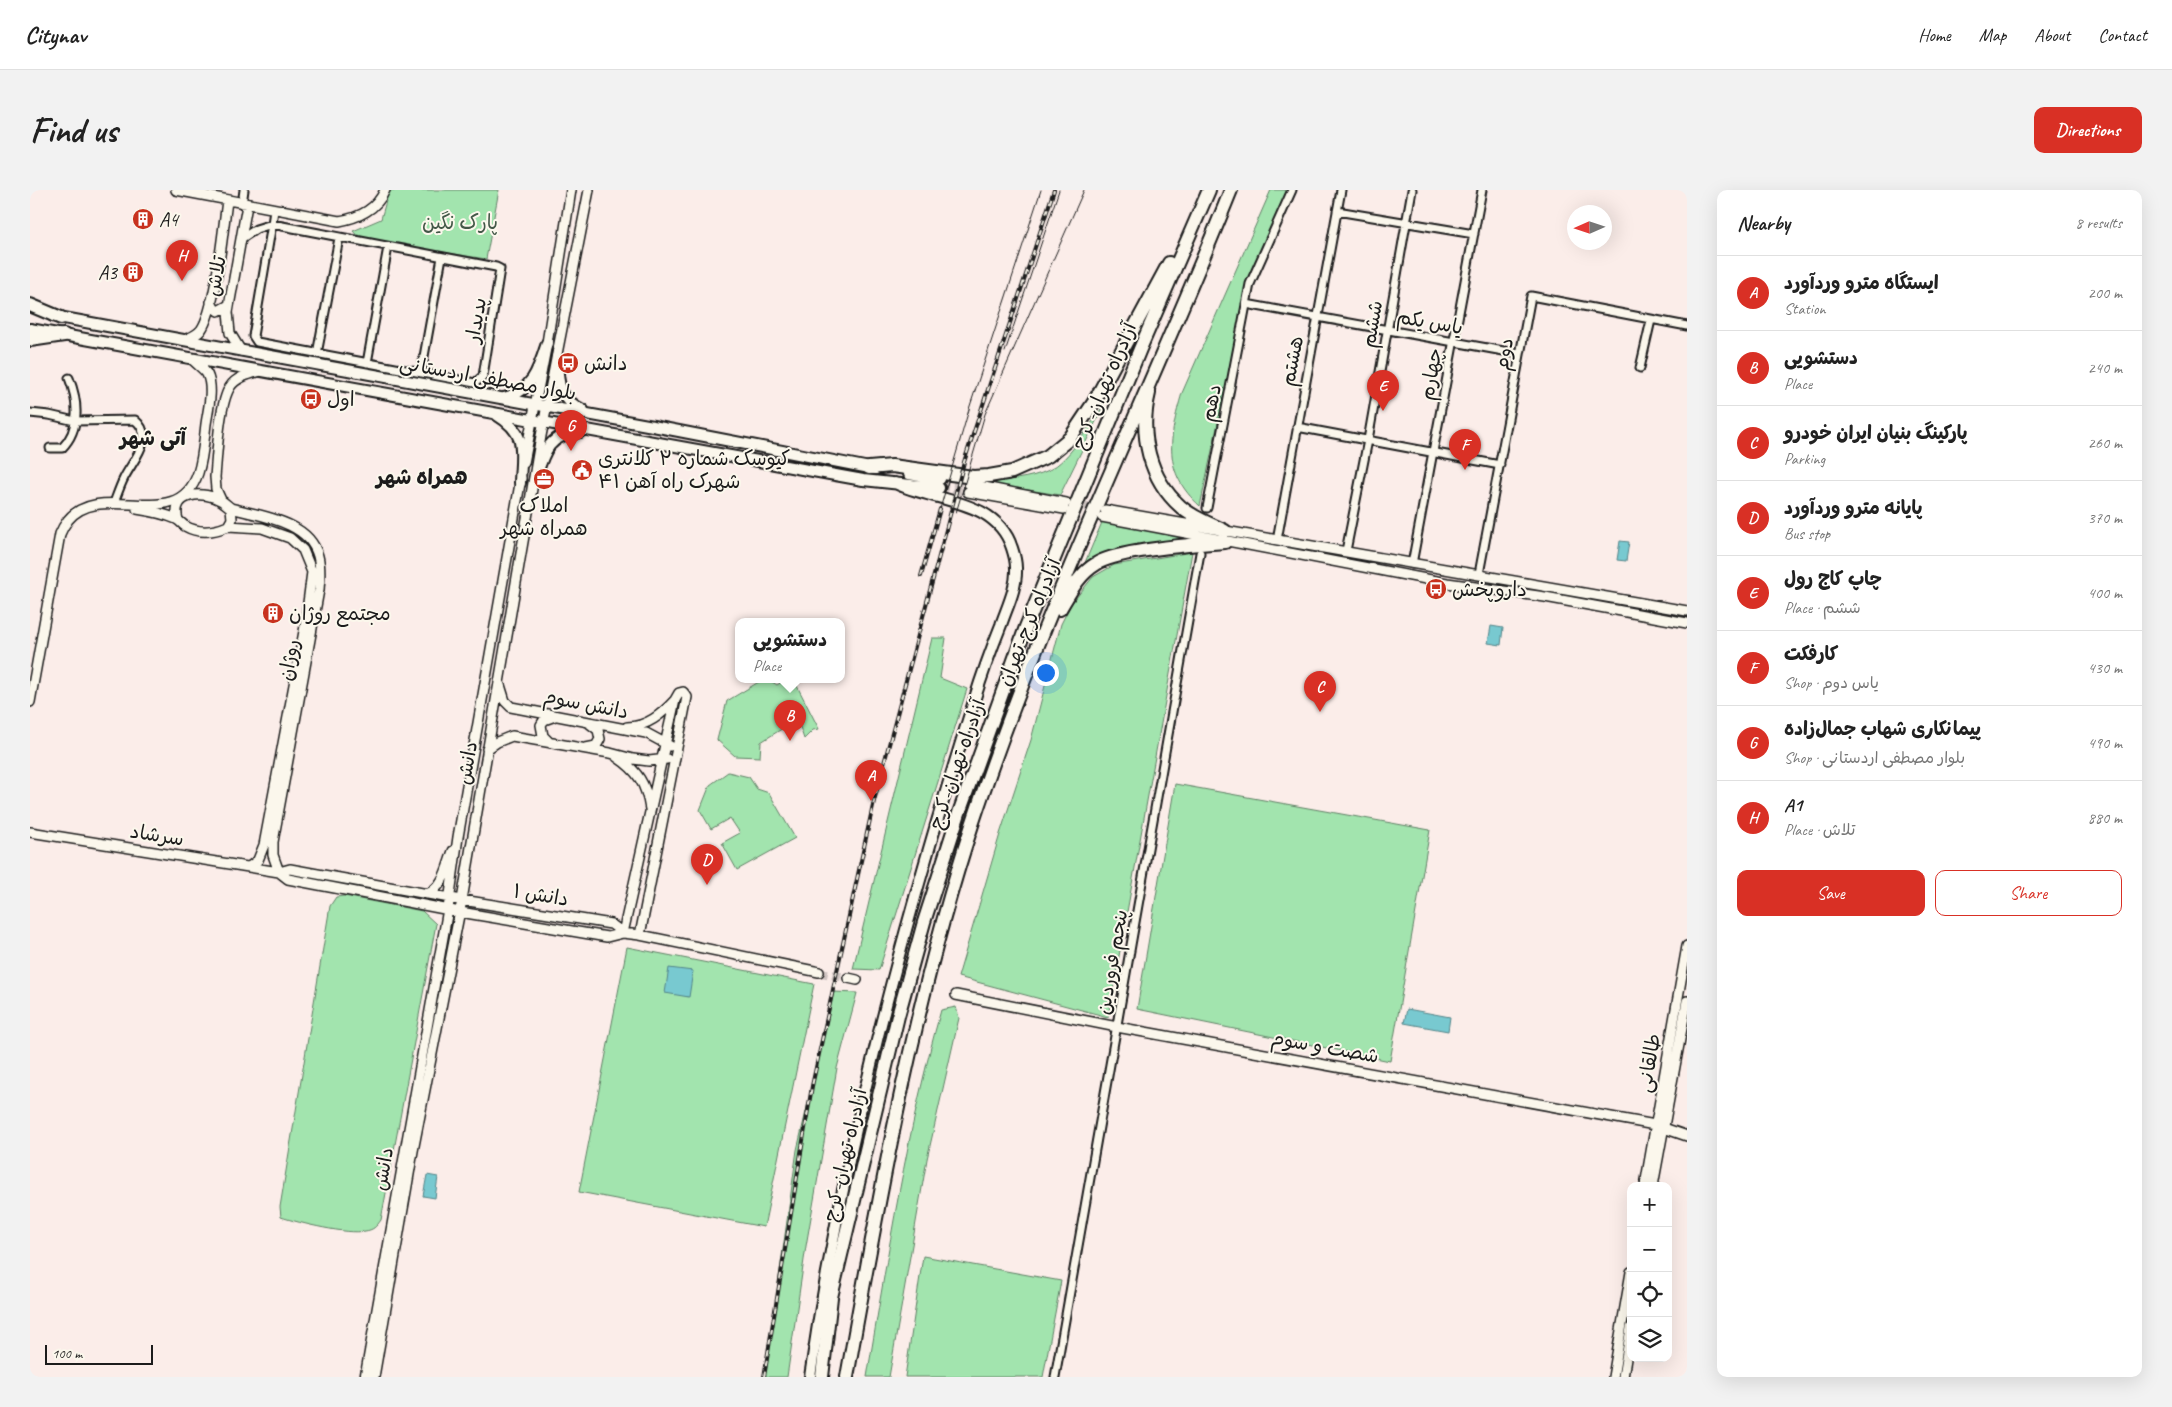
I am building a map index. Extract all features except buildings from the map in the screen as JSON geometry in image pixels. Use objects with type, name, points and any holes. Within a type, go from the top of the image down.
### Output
[{"type":"highway","name":"آزادراه تهران-کرج","points":[[822,1377],[831,1297],[898,1016],[924,922],[959,813],[1026,628],[1132,367],[1209,190]]},
{"type":"highway","name":"آزادراه کرج-تهران","points":[[847,1377],[877,1208],[908,1060],[938,944],[972,825],[1037,648],[1231,190]]},
{"type":"highway","points":[[869,468],[892,466],[973,477],[989,476],[1012,472],[1048,456],[1070,438],[1094,402],[1162,275],[1194,223]]},
{"type":"highway","points":[[30,305],[61,318]]},
{"type":"highway","points":[[30,340],[64,335]]},
{"type":"highway","points":[[1158,359],[1148,399],[1145,422],[1146,444],[1153,466],[1170,495],[1182,508],[1225,536]]},
{"type":"highway","points":[[1037,648],[1070,591],[1086,571],[1096,563],[1120,555],[1225,536]]},
{"type":"main road","name":"بلوار مصطفی اردستانی","points":[[30,312],[595,415],[869,468],[940,484],[895,483],[802,469],[30,329]]},
{"type":"main road","points":[[500,399],[513,396],[531,383],[538,370],[547,343]]},
{"type":"main road","points":[[557,357],[558,383],[564,396],[572,405],[595,415]]},
{"type":"main road","points":[[472,409],[478,407],[480,402],[474,394]]},
{"type":"main road","points":[[494,413],[512,426],[519,435],[521,443],[520,483]]},
{"type":"main road","points":[[534,483],[544,452],[552,442],[565,434],[595,432]]},
{"type":"main road","points":[[810,1377],[818,1318],[843,1187],[900,949],[941,803],[981,677],[1014,588],[1017,566],[1011,545],[1000,528],[982,512],[968,504],[911,491],[895,483]]},
{"type":"street","points":[[176,190],[339,221],[352,219],[366,212],[377,202],[385,190]]},
{"type":"street","points":[[244,190],[244,204]]},
{"type":"street","name":"دانش","points":[[366,1377],[450,898],[458,837],[520,483],[547,343],[571,190]]},
{"type":"street","name":"دانش","points":[[374,1377],[415,1142],[460,912],[544,422],[589,190]]},
{"type":"street","name":"دهم","points":[[1207,508],[1250,284],[1292,190]]},
{"type":"street","name":"هشتم","points":[[1277,540],[1342,190]]},
{"type":"street","name":"ششم","points":[[1346,551],[1368,440],[1412,190]]},
{"type":"street","name":"چهارم","points":[[1412,564],[1482,190]]},
{"type":"street","name":"تلاش","points":[[184,340],[195,336],[201,330],[211,302],[227,201]]},
{"type":"street","name":"تلاش","points":[[241,351],[230,333],[229,306],[241,239],[244,204]]},
{"type":"street","points":[[241,239],[256,228],[272,224],[274,210]]},
{"type":"street","points":[[1338,212],[1474,234]]},
{"type":"street","name":"پدیدار","points":[[272,224],[500,269],[483,376],[475,383],[257,342],[253,336],[272,224]]},
{"type":"street","points":[[317,354],[339,238]]},
{"type":"street","points":[[221,247],[230,244],[238,252]]},
{"type":"street","points":[[367,363],[388,247]]},
{"type":"street","points":[[421,373],[442,257]]},
{"type":"street","name":"دوم","points":[[1478,574],[1531,296],[1687,326]]},
{"type":"street","points":[[211,302],[218,311],[229,306]]},
{"type":"street","name":"یاس یکم","points":[[1246,304],[1520,354]]},
{"type":"street","points":[[1640,368],[1651,320]]},
{"type":"street","points":[[30,702],[60,534],[68,519],[82,510],[98,504],[154,505],[182,498],[196,495],[210,496],[221,500],[231,508],[232,518],[228,526],[217,531],[206,532],[191,529],[182,525],[178,520],[176,512],[178,505],[182,498],[192,486],[198,473],[210,391],[207,374],[191,358]]},
{"type":"street","points":[[221,500],[216,489],[215,477],[225,399],[230,386],[242,377],[261,371]]},
{"type":"street","points":[[50,448],[62,448],[72,435],[75,421],[75,397],[69,378]]},
{"type":"street","points":[[30,413],[75,421],[135,420],[141,425],[144,431],[143,442],[123,479],[114,503]]},
{"type":"street","points":[[1297,427],[1500,465]]},
{"type":"street","points":[[969,488],[1065,506]]},
{"type":"street","points":[[114,503],[178,520]]},
{"type":"street","name":"روژان","points":[[231,508],[284,523],[300,530],[312,543],[318,555],[320,572],[268,843]]},
{"type":"street","points":[[1104,514],[1225,536],[1448,583],[1545,597],[1687,623]]},
{"type":"street","name":"روژان","points":[[228,526],[262,528],[290,538],[303,550],[312,572],[309,627]]},
{"type":"street","points":[[1225,536],[1277,540],[1346,551],[1412,564],[1687,610]]},
{"type":"street","name":"پنجم فروردین","points":[[1055,1377],[1200,553]]},
{"type":"street","points":[[1448,583],[1456,578],[1453,571]]},
{"type":"street","points":[[1545,597],[1547,586]]},
{"type":"street","name":"دانش سوم","points":[[499,684],[505,701],[511,707],[646,733],[665,744],[676,754]]},
{"type":"street","points":[[615,727],[633,727],[660,716],[679,693],[686,694],[687,697],[640,935]]},
{"type":"street","points":[[623,933],[675,700]]},
{"type":"street","points":[[550,742],[543,736],[541,725],[544,720],[555,716]]},
{"type":"street","points":[[583,748],[596,746],[600,739],[598,730],[589,723]]},
{"type":"street","points":[[487,749],[497,742],[512,736],[641,760],[663,759],[676,754]]},
{"type":"street","points":[[610,753],[628,764],[644,783],[651,813]]},
{"type":"street","name":"سرشاد","points":[[30,832],[279,872],[288,878],[448,909]]},
{"type":"street","points":[[427,894],[434,891],[442,882],[458,837]]},
{"type":"street","points":[[249,867],[258,860],[268,843]]},
{"type":"street","points":[[268,843],[279,872]]},
{"type":"street","name":"سرشاد","points":[[279,872],[290,869],[450,898]]},
{"type":"street","name":"دانش ۱","points":[[450,898],[611,924],[623,933]]},
{"type":"street","name":"دانش ۱","points":[[448,909],[607,937],[623,933],[640,935],[819,972]]},
{"type":"street","name":"طالقانی","points":[[1654,1182],[1660,1143],[1659,1126],[1687,946]]},
{"type":"street","name":"شصت و سوم","points":[[956,995],[1117,1027],[1659,1126],[1687,1136]]},
{"type":"street","name":"طالقانی","points":[[1646,1182],[1687,1001]]},
{"type":"street","points":[[1613,1377],[1627,1295]]},
{"type":"street","points":[[1623,1377],[1627,1352]]},
{"type":"green space","name":"پارک نگین","points":[[389,190],[499,190],[486,259],[360,239],[353,231],[381,219]]},
{"type":"green space","points":[[1271,190],[1288,190],[1248,284],[1200,506],[1179,480],[1174,467],[1172,440],[1177,409],[1182,393]]},
{"type":"green space","points":[[1104,405],[1060,495],[985,483],[1034,475],[1057,465],[1072,450]]},
{"type":"green space","points":[[1103,520],[1186,539],[1105,555],[1084,565]]},
{"type":"green space","points":[[1192,552],[1108,1017],[958,977],[1000,834],[1031,740],[1061,624],[1071,604],[1093,577],[1114,565]]},
{"type":"green space","points":[[932,638],[946,638],[940,678],[967,689],[879,970],[853,969]]},
{"type":"green space","points":[[757,683],[774,683],[777,685],[780,683],[796,683],[819,729],[813,730],[804,739],[800,727],[788,725],[761,742],[760,757],[735,756],[717,740],[727,701]]},
{"type":"green space","points":[[728,772],[749,777],[757,789],[769,793],[795,838],[737,870],[722,843],[740,833],[730,818],[711,829],[700,810],[710,785]]},
{"type":"green space","points":[[1175,784],[1430,830],[1390,1061],[1137,1009]]},
{"type":"green space","points":[[344,896],[422,911],[436,924],[381,1220],[368,1231],[357,1232],[323,1228],[281,1217],[280,1207],[330,906],[336,897]]},
{"type":"green space","points":[[627,947],[814,984],[764,1227],[579,1192]]},
{"type":"green space","points":[[834,992],[857,993],[837,1068],[806,1246],[787,1377],[765,1377],[797,1150]]},
{"type":"green space","points":[[956,1007],[959,1018],[927,1159],[889,1377],[867,1377],[899,1192],[929,1055],[941,1010]]},
{"type":"green space","points":[[923,1256],[1061,1281],[1043,1377],[905,1377]]},
{"type":"water","points":[[1620,541],[1629,542],[1626,561],[1617,560]]},
{"type":"water","points":[[1491,626],[1503,628],[1501,645],[1488,643]]},
{"type":"water","points":[[669,968],[693,971],[689,997],[665,993]]},
{"type":"water","points":[[1407,1009],[1450,1017],[1448,1031],[1404,1023]]},
{"type":"water","points":[[427,1175],[438,1177],[435,1198],[423,1196]]},
{"type":"tunnel","points":[[940,479],[969,484]]},
{"type":"tunnel","points":[[939,488],[968,492]]},
{"type":"tunnel","points":[[1071,504],[1100,509]]},
{"type":"tunnel","points":[[819,972],[848,978]]},
{"type":"tram line","points":[[940,509],[970,406],[1041,190]]},
{"type":"tram line","points":[[1005,352],[1059,190]]},
{"type":"tram line","points":[[956,513],[985,414],[1084,190]]},
{"type":"railway","points":[[764,1377],[812,1086],[874,801],[964,462],[1054,190]]},
{"type":"railway","points":[[921,576],[940,509]]},
{"type":"place","name":"A4","points":[[143,219]]},
{"type":"place","name":"A3","points":[[133,272]]},
{"type":"place","name":"A1","points":[[182,281]]},
{"type":"place","name":"دانش","points":[[568,363]]},
{"type":"place","name":"اول","points":[[311,399]]},
{"type":"place","name":"چاپ کاج رول","points":[[1383,411]]},
{"type":"place","name":"پیمانکاری شهاب جمال‌زاده","points":[[571,451]]},
{"type":"place","name":"کیوسک شماره ۲ کلانتری ۴۱ شهرک راه آهن","points":[[582,470]]},
{"type":"place","name":"کارفکت","points":[[1465,470]]},
{"type":"place","name":"املاک همراه شهر","points":[[544,479]]},
{"type":"place","name":"داروپخش","points":[[1436,589]]},
{"type":"place","name":"مجتمع روژان","points":[[273,613]]},
{"type":"place","name":"پارکینگ بنیان ایران خودرو","points":[[1320,712]]},
{"type":"place","name":"دستشویی","points":[[790,741]]},
{"type":"place","name":"ایستگاه مترو وردآورد","points":[[871,801]]},
{"type":"place","name":"پایانه مترو وردآورد","points":[[707,885]]},
{"type":"district","name":"آتی شهر","points":[[153,438]]},
{"type":"district","name":"همراه شهر","points":[[422,477]]}]
